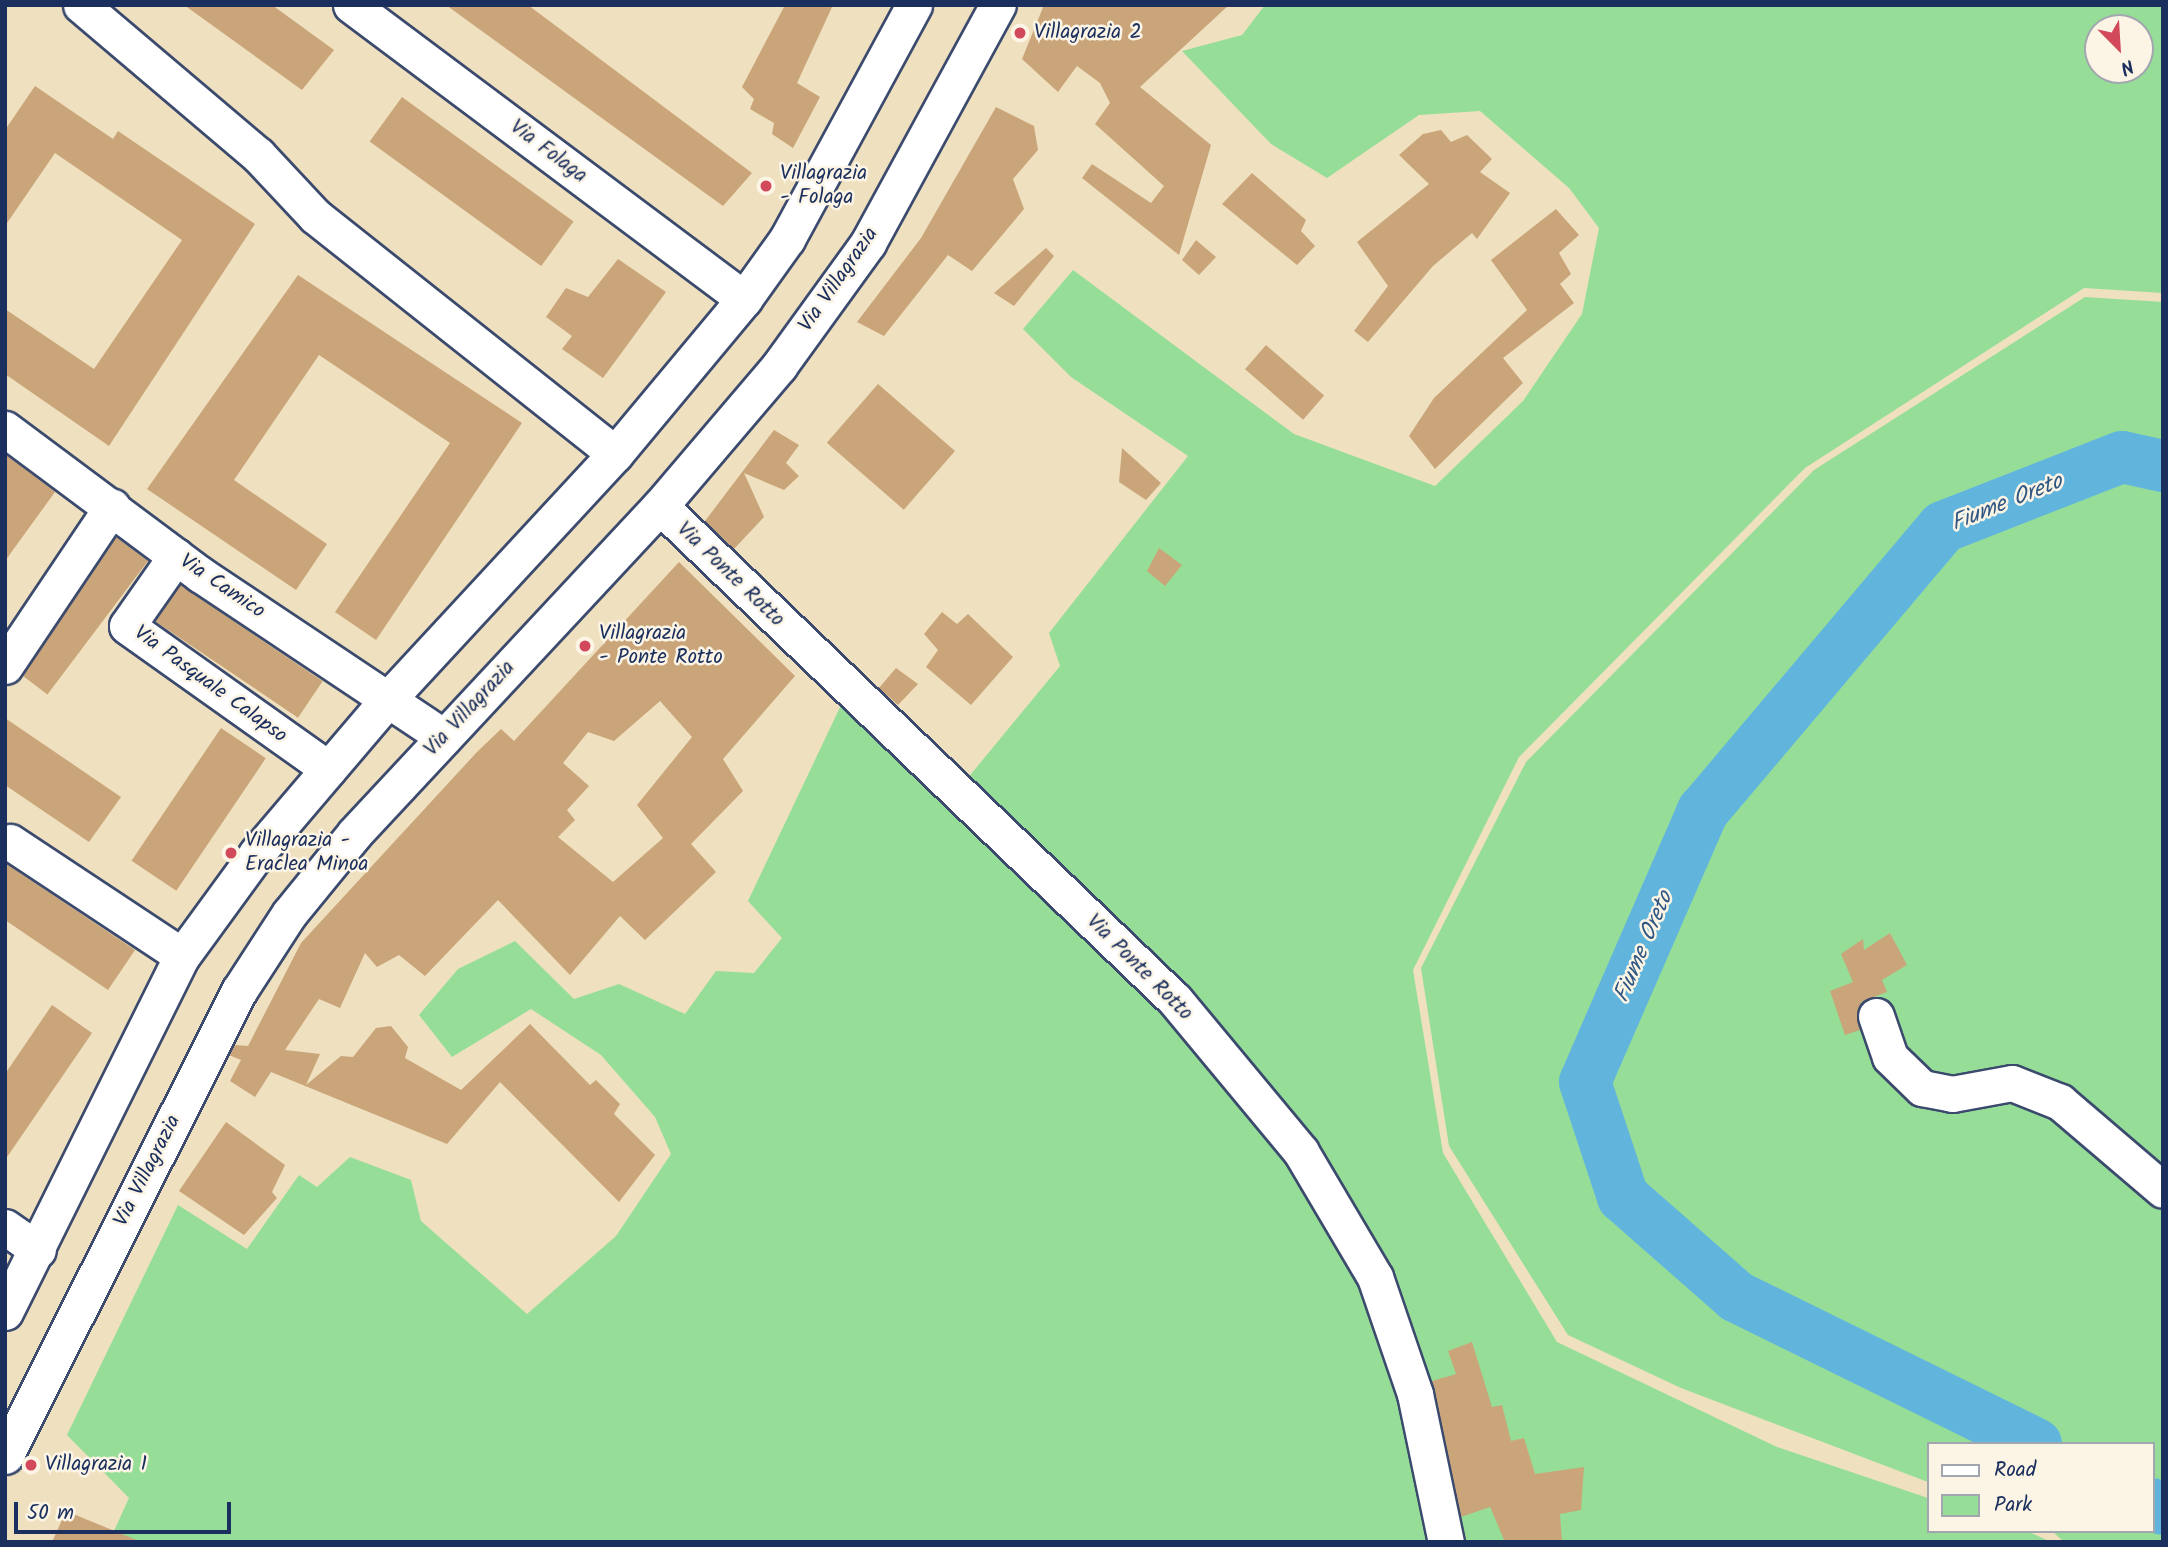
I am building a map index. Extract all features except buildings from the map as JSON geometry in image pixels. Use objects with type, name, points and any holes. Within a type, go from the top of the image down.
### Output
[{"type":"street","points":[[81,5],[258,155],[315,216],[615,454]]},
{"type":"street","name":"Via Folaga","points":[[352,5],[744,299]]},
{"type":"street","points":[[5,1312],[182,956],[328,769],[389,698],[615,454],[744,299],[787,239],[914,5]]},
{"type":"street","name":"Via Villagrazia","points":[[5,1455],[239,991],[289,914],[355,833],[660,506],[779,366],[868,243],[998,5]]},
{"type":"street","name":"Via Camico","points":[[5,429],[176,556],[444,737]]},
{"type":"street","name":"Via Ponte Rotto","points":[[660,506],[1175,1000],[1301,1152],[1375,1277],[1415,1394],[1446,1542]]},
{"type":"street","points":[[5,666],[112,508]]},
{"type":"street","name":"Via Pasquale Calapso","points":[[176,556],[127,626],[328,769]]},
{"type":"street","points":[[10,842],[182,956]]},
{"type":"street","points":[[1876,1016],[1890,1057],[1922,1088],[1952,1094],[2012,1083],[2060,1102],[2163,1189]]},
{"type":"street","points":[[5,1227],[38,1250]]},
{"type":"green space","points":[[1265,5],[2163,5],[2163,293],[2084,288],[1805,468],[1519,757],[1413,970],[1443,1153],[1557,1342],[1777,1447],[1926,1497],[1926,1533],[2031,1533],[2051,1542],[109,1542],[129,1498],[67,1435],[178,1205],[247,1249],[299,1175],[317,1187],[350,1157],[411,1180],[421,1221],[527,1314],[616,1236],[671,1154],[655,1117],[601,1055],[531,1009],[452,1057],[419,1015],[458,969],[515,941],[574,999],[619,984],[685,1014],[716,971],[754,973],[782,938],[748,901],[842,703],[962,785],[1060,666],[1049,633],[1188,456],[1071,377],[1023,329],[1073,270],[1294,434],[1435,486],[1523,401],[1582,314],[1599,228],[1569,188],[1480,111],[1419,115],[1327,178],[1271,144],[1182,51],[1242,35]]},
{"type":"green space","points":[[2085,297],[2163,302],[2163,1542],[2064,1542],[2054,1533],[2154,1533],[2154,1442],[1926,1442],[1926,1481],[1681,1388],[1568,1335],[1449,1146],[1421,968],[1526,762],[1814,470]]},
{"type":"waterway","name":"Fiume Oreto","points":[[2032,1442],[1737,1297],[1623,1197],[1585,1082],[1703,811],[1943,527],[2122,457],[2163,466]]},
{"type":"waterway","name":"Fiume Oreto","points":[[2154,1505],[2163,1509]]},
{"type":"place","name":"Villagrazia 2","points":[[1020,33]]},
{"type":"place","name":"Villagrazia - Folaga","points":[[766,186]]},
{"type":"place","name":"Villagrazia - Ponte Rotto","points":[[585,646]]},
{"type":"place","name":"Villagrazia - Eraclea Minoa","points":[[231,853]]},
{"type":"place","name":"Villagrazia 1","points":[[31,1465]]}]
